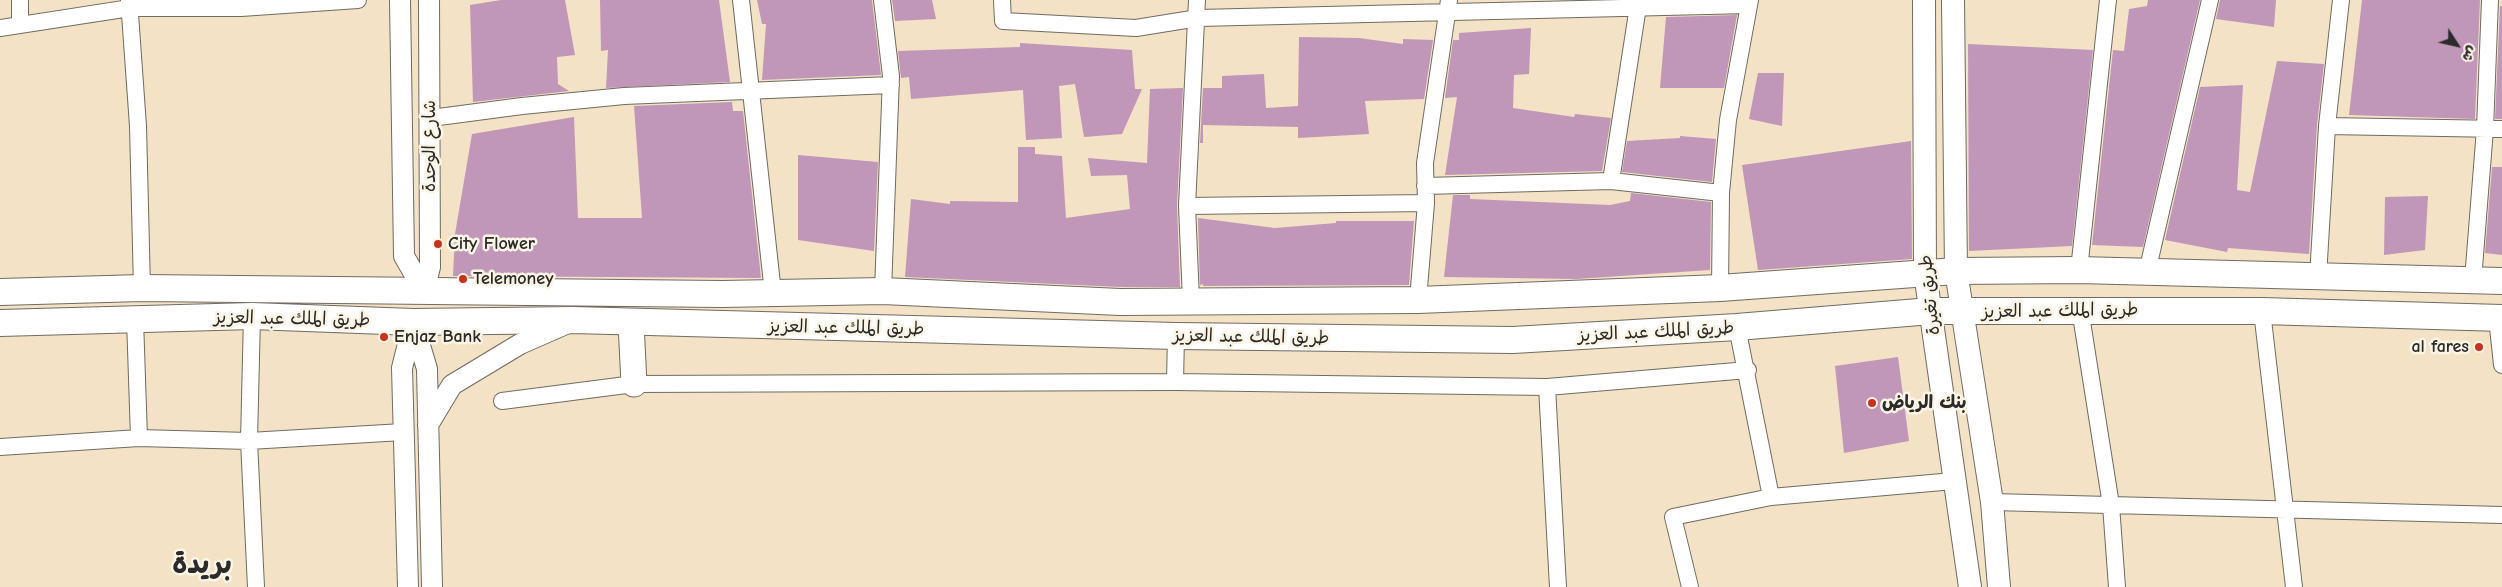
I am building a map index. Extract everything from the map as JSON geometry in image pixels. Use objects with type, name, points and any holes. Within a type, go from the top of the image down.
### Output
[{"type":"highway","name":"طريق الملك عبد العزيز","points":[[0,292],[142,288],[773,293],[883,291],[1120,302],[1191,300],[1418,300],[1720,288],[1925,273],[2079,270],[2502,281]]},
{"type":"highway","name":"طريق الملك عبد العزيز","points":[[0,323],[252,316],[413,322],[573,320],[1176,336],[1513,340],[1738,327],[1931,311],[2080,309],[2262,311],[2500,318]]},
{"type":"main road","name":"طريق تغيرة","points":[[1924,0],[1925,273],[1970,587]]},
{"type":"main road","name":"طريق تغيرة","points":[[1953,0],[1956,272],[1992,502],[1999,587]]},
{"type":"main road","points":[[631,323],[634,384]]},
{"type":"street","points":[[20,0],[20,25]]},
{"type":"street","points":[[0,28],[129,4],[241,4],[358,0]]},
{"type":"street","points":[[400,0],[404,256],[424,291]]},
{"type":"street","name":"شارع الوحدة","points":[[424,291],[430,266],[431,118],[429,0]]},
{"type":"street","points":[[741,0],[773,293]]},
{"type":"street","points":[[882,0],[891,85],[883,291]]},
{"type":"street","points":[[1002,0],[1003,20],[1136,28],[1198,18],[1448,6],[1749,3],[1728,120],[1721,193],[1720,288]]},
{"type":"street","points":[[1191,300],[1187,206],[1198,0]]},
{"type":"street","points":[[2079,270],[2108,0]]},
{"type":"street","points":[[2147,272],[2210,0]]},
{"type":"street","points":[[2318,277],[2327,126],[2341,0]]},
{"type":"street","points":[[2473,280],[2485,128],[2490,0]]},
{"type":"street","points":[[1612,181],[1639,3]]},
{"type":"street","points":[[129,4],[138,126],[142,288]]},
{"type":"street","points":[[1418,300],[1426,203],[1424,163],[1448,6]]},
{"type":"street","points":[[431,118],[522,106],[624,96],[891,85]]},
{"type":"street","points":[[2327,126],[2502,129]]},
{"type":"street","points":[[1426,186],[1612,181],[1721,193]]},
{"type":"street","points":[[1187,206],[1426,203]]},
{"type":"street","points":[[2080,309],[2111,505],[2116,587]]},
{"type":"street","points":[[2262,311],[2287,509],[2294,587]]},
{"type":"street","points":[[252,316],[249,441],[256,587]]},
{"type":"street","points":[[2500,318],[2502,365]]},
{"type":"street","points":[[134,319],[139,438]]},
{"type":"street","points":[[428,425],[452,385],[520,344],[573,320]]},
{"type":"street","points":[[413,322],[427,368],[432,587]]},
{"type":"street","points":[[408,587],[402,368],[413,322]]},
{"type":"street","points":[[1738,327],[1748,370],[1771,497]]},
{"type":"street","points":[[1175,382],[1176,336]]},
{"type":"street","points":[[502,401],[634,384],[1175,382],[1547,388],[1748,370]]},
{"type":"street","points":[[1547,388],[1558,587]]},
{"type":"street","points":[[0,447],[139,438],[249,441],[403,432]]},
{"type":"street","points":[[1690,587],[1673,517],[1771,497],[1954,482]]},
{"type":"street","points":[[1992,502],[2502,515]]},
{"type":"building","points":[[501,0],[565,0],[575,55],[557,57],[558,84],[569,91],[473,102],[470,5]]},
{"type":"building","points":[[600,0],[719,0],[730,82],[606,88],[608,50],[601,51]]},
{"type":"building","points":[[757,0],[872,0],[881,75],[762,80],[766,24],[762,24]]},
{"type":"building","points":[[892,0],[932,0],[936,19],[895,21]]},
{"type":"building","points":[[2148,0],[2200,0],[2143,247],[2092,245],[2113,50],[2124,51],[2129,9],[2147,6]]},
{"type":"building","points":[[2220,0],[2276,0],[2274,27],[2216,19]]},
{"type":"building","points":[[2362,0],[2480,0],[2475,119],[2349,115]]},
{"type":"building","points":[[2500,6],[2502,6],[2502,119],[2495,119]]},
{"type":"building","points":[[1737,15],[1724,88],[1660,88],[1666,17]]},
{"type":"building","points":[[1531,28],[1529,74],[1514,75],[1513,108],[1574,117],[1575,114],[1611,118],[1602,171],[1445,175],[1457,97],[1445,98],[1453,40],[1459,40],[1459,33]]},
{"type":"building","points":[[1299,37],[1359,38],[1403,44],[1403,39],[1433,40],[1424,99],[1365,101],[1369,134],[1298,138],[1298,127],[1203,125],[1203,143],[1200,143],[1203,88],[1222,88],[1222,76],[1264,74],[1266,108],[1298,106]]},
{"type":"building","points":[[1020,43],[1132,50],[1135,89],[1142,89],[1122,134],[1084,137],[1075,84],[1059,86],[1062,138],[1026,140],[1023,90],[911,99],[909,77],[901,78],[898,51],[1020,47]]},
{"type":"building","points":[[1968,44],[2093,50],[2072,246],[1969,251]]},
{"type":"building","points":[[2277,61],[2324,64],[2317,125],[2309,254],[2228,248],[2227,252],[2165,240],[2200,87],[2243,85],[2237,190],[2250,192]]},
{"type":"building","points":[[1758,73],[1784,73],[1782,126],[1749,119]]},
{"type":"building","points":[[1183,88],[1177,206],[1180,287],[1120,287],[905,277],[911,199],[950,204],[950,201],[1018,202],[1018,147],[1035,147],[1035,154],[1062,156],[1066,218],[1130,209],[1127,175],[1091,176],[1088,158],[1147,163],[1150,89]]},
{"type":"building","points":[[732,102],[733,111],[743,111],[761,278],[453,276],[455,234],[472,134],[574,117],[578,218],[642,218],[634,106]]},
{"type":"building","points":[[1680,136],[1716,139],[1712,182],[1622,172],[1627,141],[1680,138]]},
{"type":"building","points":[[1911,141],[1912,259],[1758,270],[1742,165]]},
{"type":"building","points":[[798,155],[878,162],[874,251],[798,240]]},
{"type":"building","points":[[2492,167],[2502,167],[2502,255],[2485,253]]},
{"type":"building","points":[[1631,193],[1711,202],[1710,270],[1576,279],[1444,277],[1453,195],[1470,195],[1470,199],[1610,205],[1630,201]]},
{"type":"building","points":[[2428,196],[2425,250],[2384,255],[2385,197]]},
{"type":"building","points":[[1198,218],[1275,228],[1336,223],[1336,221],[1414,221],[1409,285],[1203,286],[1203,284],[1200,285]]},
{"type":"building","name":"بنك الرياض","points":[[1898,357],[1909,441],[1844,453],[1835,366]]},
{"type":"place","name":"City Flower","points":[[438,244]]},
{"type":"place","name":"Telemoney","points":[[463,279]]},
{"type":"place","name":"Enjaz Bank","points":[[384,337]]},
{"type":"place","name":"al fares","points":[[2479,347]]},
{"type":"place","name":"بنك الرياض","points":[[1872,403]]},
{"type":"district","name":"بريدة","points":[[202,565]]}]
